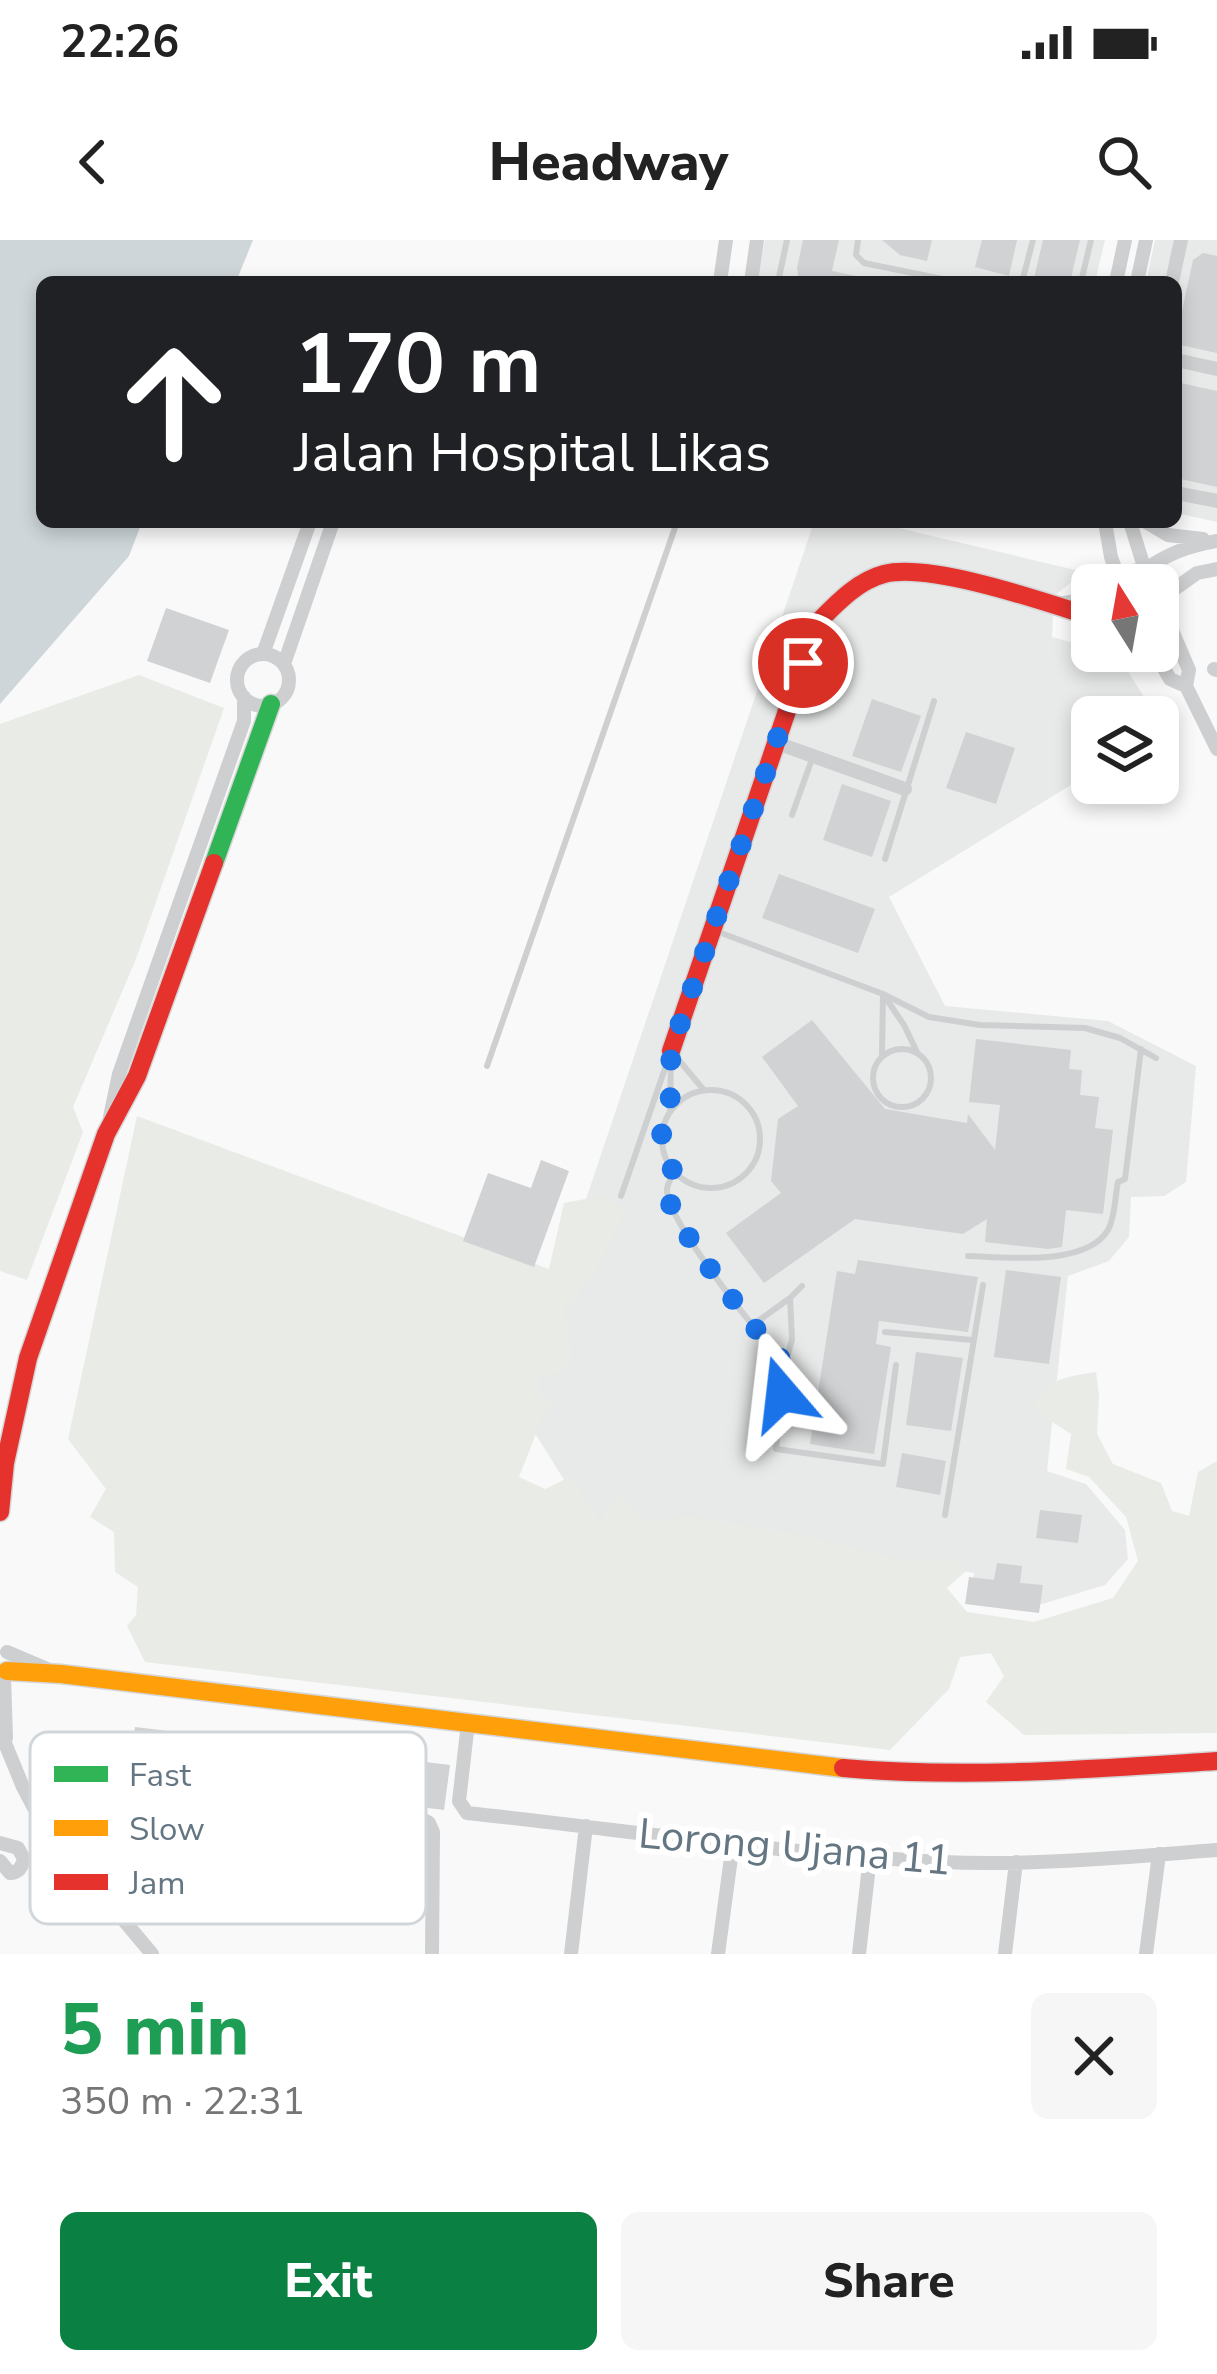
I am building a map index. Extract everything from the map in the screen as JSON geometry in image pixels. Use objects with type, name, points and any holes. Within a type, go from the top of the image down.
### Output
[{"type":"street","points":[[721,276],[726,240]]},
{"type":"street","points":[[752,276],[758,240]]},
{"type":"street","points":[[1117,276],[1125,240]]},
{"type":"street","points":[[1138,276],[1146,240]]},
{"type":"street","points":[[1173,276],[1181,240]]},
{"type":"street","points":[[1182,361],[1217,369]]},
{"type":"street","points":[[1182,494],[1217,501]]},
{"type":"street","points":[[262,654],[308,528]]},
{"type":"street","points":[[106,1134],[137,1076],[272,704],[288,687],[284,664],[331,528]]},
{"type":"street","points":[[1106,528],[1113,564]]},
{"type":"street","points":[[1132,528],[1143,564]]},
{"type":"street","points":[[1156,528],[1168,536],[1217,541]]},
{"type":"street","points":[[1153,564],[1190,546],[1217,541]]},
{"type":"street","points":[[1179,586],[1197,573],[1217,569]]},
{"type":"street","points":[[671,1051],[817,623],[849,591],[889,572],[931,574],[1071,610]]},
{"type":"street","points":[[1054,605],[1071,602]]},
{"type":"street","points":[[1179,648],[1189,670],[1186,686],[1217,749]]},
{"type":"street","points":[[0,1512],[5,1462],[28,1358],[106,1134],[119,1074],[244,721],[244,698],[237,682],[241,666],[262,654],[284,664]]},
{"type":"street","points":[[1166,672],[1186,686]]},
{"type":"street","points":[[244,698],[256,705],[272,704]]},
{"type":"street","points":[[775,742],[905,788]]},
{"type":"street","points":[[30,1800],[3,1737],[4,1665],[221,1696],[907,1774],[1217,1761]]},
{"type":"street","name":"Lorong Ujana 11","points":[[468,1723],[459,1801],[467,1813],[870,1858],[1016,1862],[1217,1850]]},
{"type":"street","points":[[426,1821],[433,1832],[432,1954]]},
{"type":"street","points":[[571,1954],[586,1826]]},
{"type":"street","points":[[0,1843],[18,1848],[24,1859],[15,1873],[0,1861]]},
{"type":"street","points":[[718,1954],[733,1843]]},
{"type":"street","points":[[1146,1954],[1159,1854]]},
{"type":"street","points":[[859,1954],[870,1858]]},
{"type":"street","points":[[1005,1954],[1016,1862]]},
{"type":"street","points":[[127,1924],[152,1954]]},
{"type":"lane","points":[[779,276],[787,240]]},
{"type":"lane","points":[[858,240],[856,255],[864,262],[920,276]]},
{"type":"lane","points":[[1024,276],[1033,240]]},
{"type":"lane","points":[[1082,276],[1090,240]]},
{"type":"lane","points":[[487,1066],[675,528]]},
{"type":"lane","points":[[885,859],[934,701]]},
{"type":"lane","points":[[792,815],[813,755]]},
{"type":"lane","points":[[711,929],[883,994],[929,1017],[980,1025],[1085,1028],[1120,1038],[1156,1058]]},
{"type":"lane","points":[[883,994],[930,1067],[926,1096],[911,1106],[892,1106],[875,1090],[873,1070],[881,1056],[883,994]]},
{"type":"lane","points":[[968,1256],[1077,1252],[1096,1243],[1110,1228],[1118,1182],[1125,1179],[1141,1048]]},
{"type":"lane","points":[[881,1056],[893,1049],[917,1052]]},
{"type":"lane","points":[[671,1051],[703,1089]]},
{"type":"lane","points":[[670,1110],[683,1097],[703,1089],[734,1094],[748,1106],[761,1134],[755,1162],[729,1185],[709,1188],[690,1184],[674,1172],[661,1143],[670,1110],[671,1051]]},
{"type":"lane","points":[[621,1196],[671,1051]]},
{"type":"lane","points":[[674,1172],[666,1188],[686,1235],[785,1364]]},
{"type":"lane","points":[[945,1515],[983,1285]]},
{"type":"lane","points":[[754,1324],[802,1286]]},
{"type":"lane","points":[[790,1298],[792,1340],[776,1449],[883,1463],[896,1365]]},
{"type":"lane","points":[[885,1332],[972,1340]]},
{"type":"shaded area","points":[[0,240],[253,240],[238,276],[36,276],[36,528],[140,528],[129,556],[0,704]]},
{"type":"shaded area","points":[[765,240],[1105,240],[1096,276],[757,276]]},
{"type":"shaded area","points":[[1155,240],[1217,240],[1217,522],[1182,514],[1182,276],[1147,276]]},
{"type":"shaded area","points":[[812,528],[898,528],[1071,569],[1071,582],[1054,596],[1052,637],[1071,642],[1071,672],[1128,672],[1144,696],[1071,696],[1071,785],[889,897],[945,1006],[1108,1021],[1196,1066],[1186,1182],[1164,1196],[1131,1197],[1129,1237],[1109,1261],[1068,1276],[1047,1471],[1086,1484],[1125,1530],[1128,1559],[1105,1585],[1029,1608],[970,1604],[974,1573],[689,1525],[595,1530],[520,1409],[548,1312]]},
{"type":"shaded area","points":[[139,675],[224,708],[136,959],[73,1107],[83,1132],[27,1280],[0,1271],[0,724]]},
{"type":"shaded area","points":[[137,1116],[549,1269],[564,1203],[601,1196],[627,1209],[591,1280],[565,1308],[572,1358],[558,1374],[540,1376],[539,1397],[560,1400],[543,1416],[519,1477],[545,1489],[570,1477],[600,1520],[619,1496],[646,1521],[688,1516],[802,1535],[906,1561],[959,1561],[966,1571],[947,1588],[967,1612],[1034,1622],[1113,1598],[1138,1561],[1126,1517],[1089,1477],[1066,1469],[1071,1434],[1032,1409],[1051,1385],[1096,1372],[1097,1434],[1113,1464],[1161,1483],[1172,1511],[1189,1516],[1198,1472],[1217,1461],[1217,1733],[1024,1735],[986,1702],[1004,1676],[991,1653],[960,1657],[949,1689],[890,1750],[145,1662],[127,1626],[136,1615],[138,1587],[115,1572],[114,1532],[90,1517],[106,1489],[68,1439]]},
{"type":"building","points":[[803,240],[839,240],[832,271],[856,276],[798,276]]},
{"type":"building","points":[[882,240],[932,240],[927,261],[900,255]]},
{"type":"building","points":[[982,240],[1017,240],[1009,276],[975,267]]},
{"type":"building","points":[[1043,240],[1080,240],[1071,276],[1034,276]]},
{"type":"building","points":[[1203,253],[1217,256],[1217,353],[1182,345],[1182,311],[1193,260]]},
{"type":"building","points":[[1182,383],[1217,391],[1217,487],[1182,479]]},
{"type":"building","points":[[166,608],[229,630],[210,683],[147,661]]},
{"type":"building","points":[[872,699],[921,716],[901,772],[852,756]]},
{"type":"building","points":[[966,732],[1015,748],[996,804],[946,788]]},
{"type":"building","points":[[842,784],[891,801],[872,857],[823,840]]},
{"type":"building","points":[[779,874],[875,909],[858,953],[762,918]]},
{"type":"building","points":[[812,1020],[885,1109],[967,1123],[968,1114],[995,1150],[1000,1105],[969,1102],[976,1039],[1071,1050],[1069,1069],[1082,1070],[1080,1095],[1099,1097],[1095,1128],[1113,1130],[1103,1214],[1066,1210],[1062,1247],[1048,1249],[985,1242],[987,1219],[963,1234],[855,1219],[764,1283],[726,1233],[781,1193],[771,1181],[778,1119],[798,1106],[762,1057]]},
{"type":"building","points":[[541,1160],[569,1171],[534,1267],[463,1241],[488,1173],[531,1188]]},
{"type":"building","points":[[858,1260],[978,1277],[968,1332],[879,1321],[876,1344],[891,1347],[874,1454],[810,1444],[837,1271],[855,1274]]},
{"type":"building","points":[[1006,1270],[1061,1277],[1049,1364],[994,1357]]},
{"type":"building","points":[[916,1352],[963,1358],[951,1431],[906,1425]]},
{"type":"building","points":[[902,1453],[946,1461],[940,1495],[896,1487]]},
{"type":"building","points":[[1040,1510],[1082,1515],[1078,1543],[1036,1538]]},
{"type":"building","points":[[997,1563],[1022,1566],[1020,1583],[1043,1585],[1039,1613],[965,1604],[969,1577],[994,1580]]},
{"type":"building","points":[[135,1727],[176,1732],[134,1732]]},
{"type":"building","points":[[426,1762],[450,1765],[444,1810],[426,1808]]},
{"type":"traffic: fast","points":[[214,863],[271,704]]},
{"type":"traffic: slow","points":[[7,1671],[843,1768]]},
{"type":"traffic: jam","points":[[671,1051],[817,623],[865,582],[904,572],[988,585],[1071,611]]},
{"type":"traffic: jam","points":[[0,1512],[5,1463],[28,1358],[106,1134],[137,1076],[214,863]]},
{"type":"traffic: jam","points":[[843,1768],[983,1773],[1217,1761]]},
{"type":"route","points":[[782,1394],[785,1364],[686,1235],[670,1204],[666,1188],[674,1172],[661,1143],[670,1110],[671,1051],[803,663]]}]
